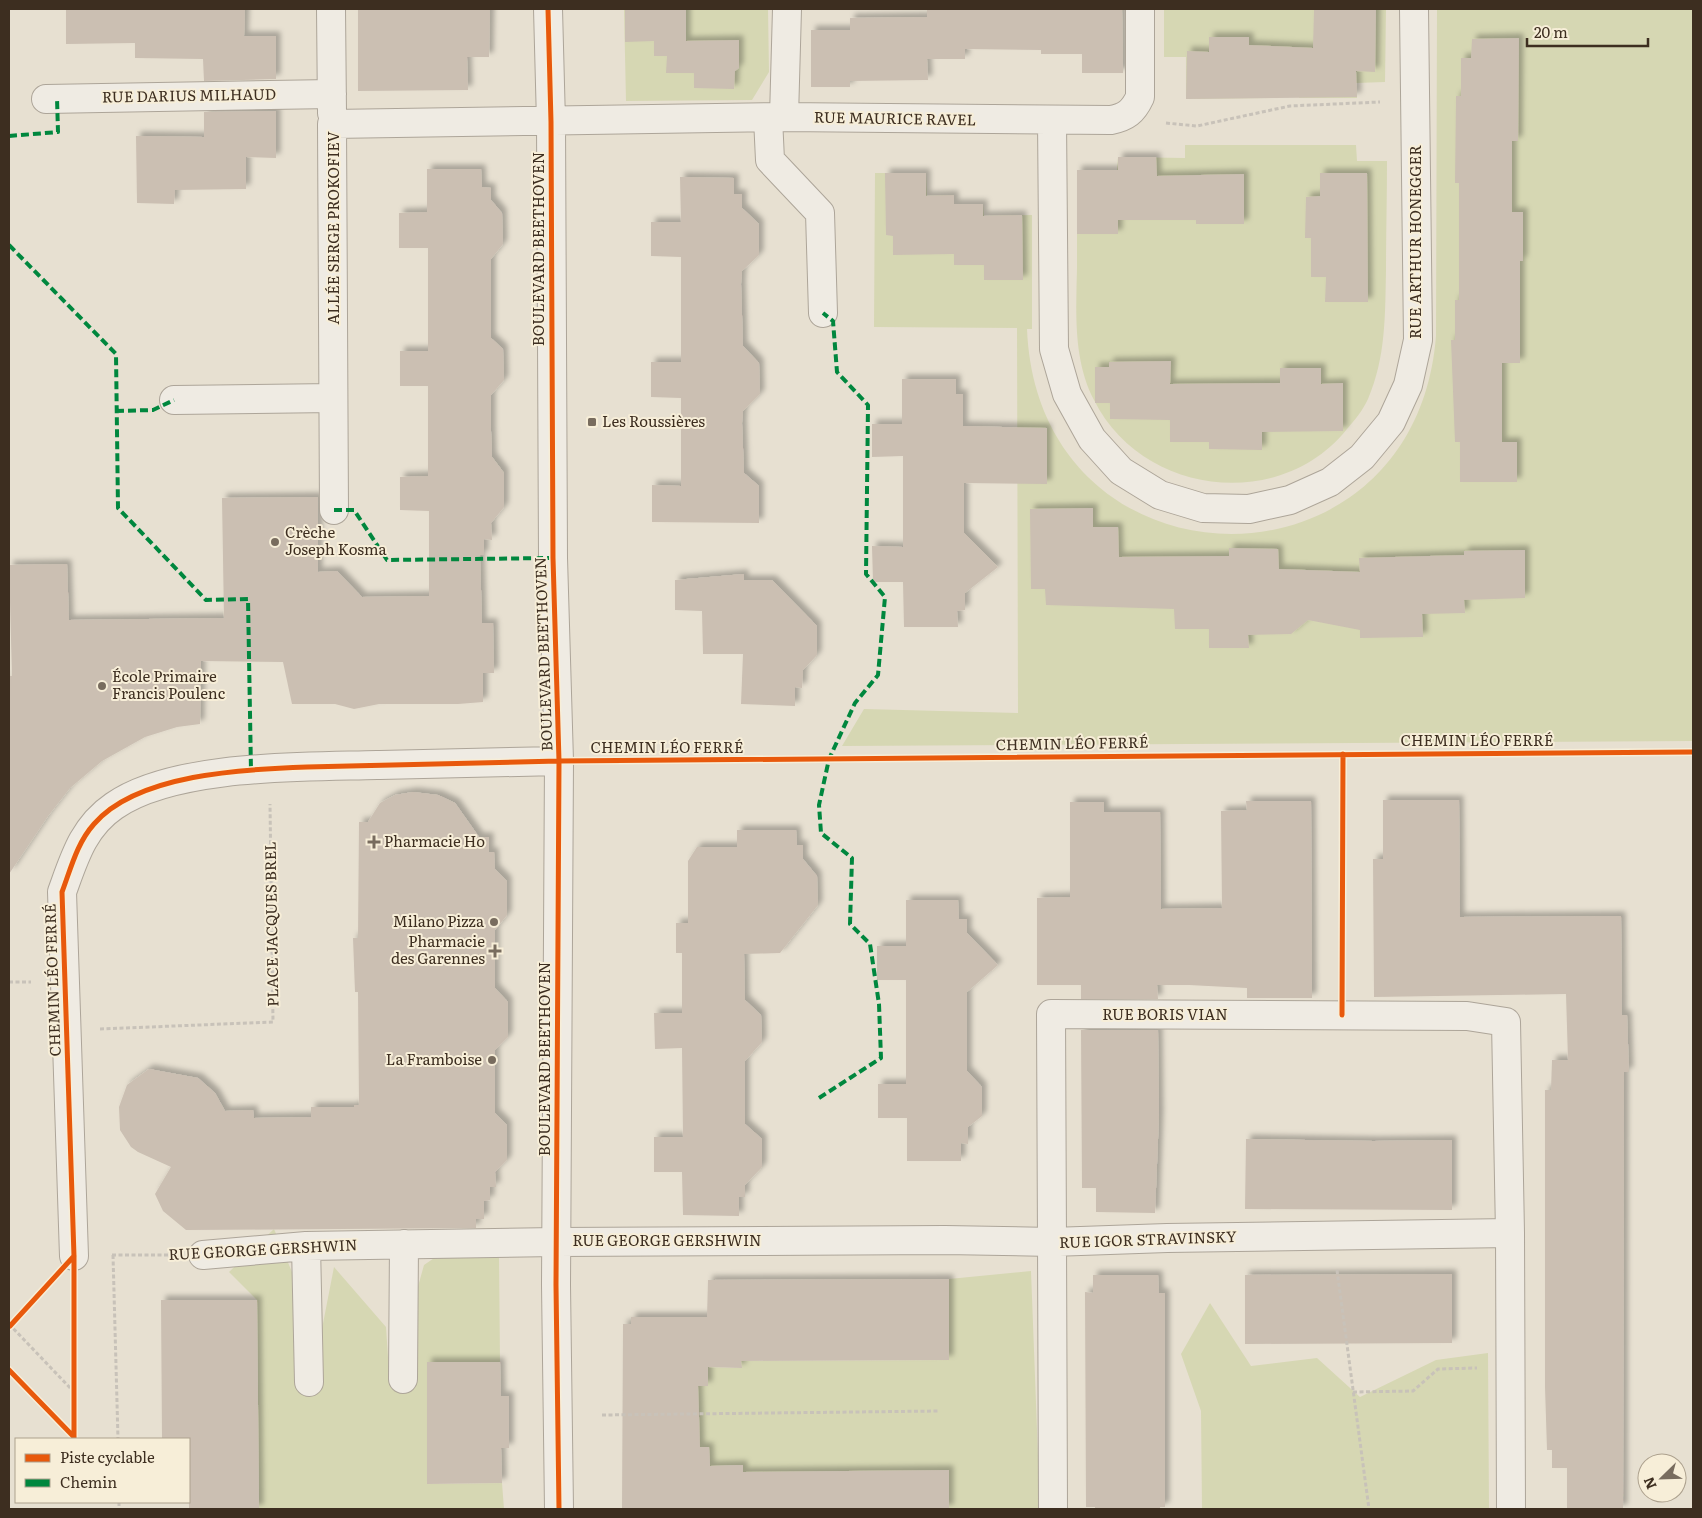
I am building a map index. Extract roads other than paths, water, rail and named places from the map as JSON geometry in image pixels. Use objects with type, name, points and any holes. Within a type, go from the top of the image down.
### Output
[{"type":"street","points":[[331,9],[332,124]]},
{"type":"street","name":"BOULEVARD BEETHOVEN","points":[[548,9],[551,122],[553,558],[560,761],[556,1242],[559,1509]]},
{"type":"street","points":[[787,9],[770,160],[820,213],[823,314]]},
{"type":"street","name":"RUE MAURICE RAVEL","points":[[551,122],[776,118],[1052,120],[1111,120],[1123,118],[1134,110],[1140,97],[1140,9]]},
{"type":"street","name":"RUE ARTHUR HONEGGER","points":[[1052,120],[1054,349],[1067,394],[1092,439],[1121,471],[1160,495],[1203,508],[1249,509],[1290,500],[1330,482],[1362,457],[1391,422],[1408,385],[1418,340],[1414,9]]},
{"type":"street","name":"RUE DARIUS MILHAUD","points":[[46,99],[332,94]]},
{"type":"street","name":"ALLÉE SERGE PROKOFIEV","points":[[334,510],[332,124],[551,122]]},
{"type":"street","points":[[174,400],[333,398]]},
{"type":"street","name":"CHEMIN LÉO FERRÉ","points":[[74,1256],[62,892],[78,846],[94,823],[114,806],[135,794],[174,781],[270,768],[560,761]]},
{"type":"street","name":"RUE BORIS VIAN","points":[[1052,1242],[1050,1014],[1467,1016],[1506,1022],[1510,1234]]},
{"type":"street","points":[[1510,1234],[1511,1509]]},
{"type":"street","name":"RUE IGOR STRAVINSKY","points":[[1053,1509],[1052,1242],[1167,1238],[1510,1234]]},
{"type":"street","name":"RUE GEORGE GERSHWIN","points":[[203,1255],[306,1246],[404,1244],[945,1240],[1052,1242]]},
{"type":"street","points":[[403,1378],[404,1244]]},
{"type":"street","points":[[306,1246],[309,1382]]},
{"type":"place","name":"Les Roussières","points":[[592,422]]},
{"type":"place","name":"Crèche Joseph Kosma","points":[[275,542]]},
{"type":"place","name":"École Primaire Francis Poulenc","points":[[102,686]]},
{"type":"place","name":"Pharmacie Ho","points":[[374,842]]},
{"type":"place","name":"Milano Pizza","points":[[494,922]]},
{"type":"place","name":"Pharmacie des Garennes","points":[[495,951]]},
{"type":"place","name":"La Framboise","points":[[492,1060]]}]
